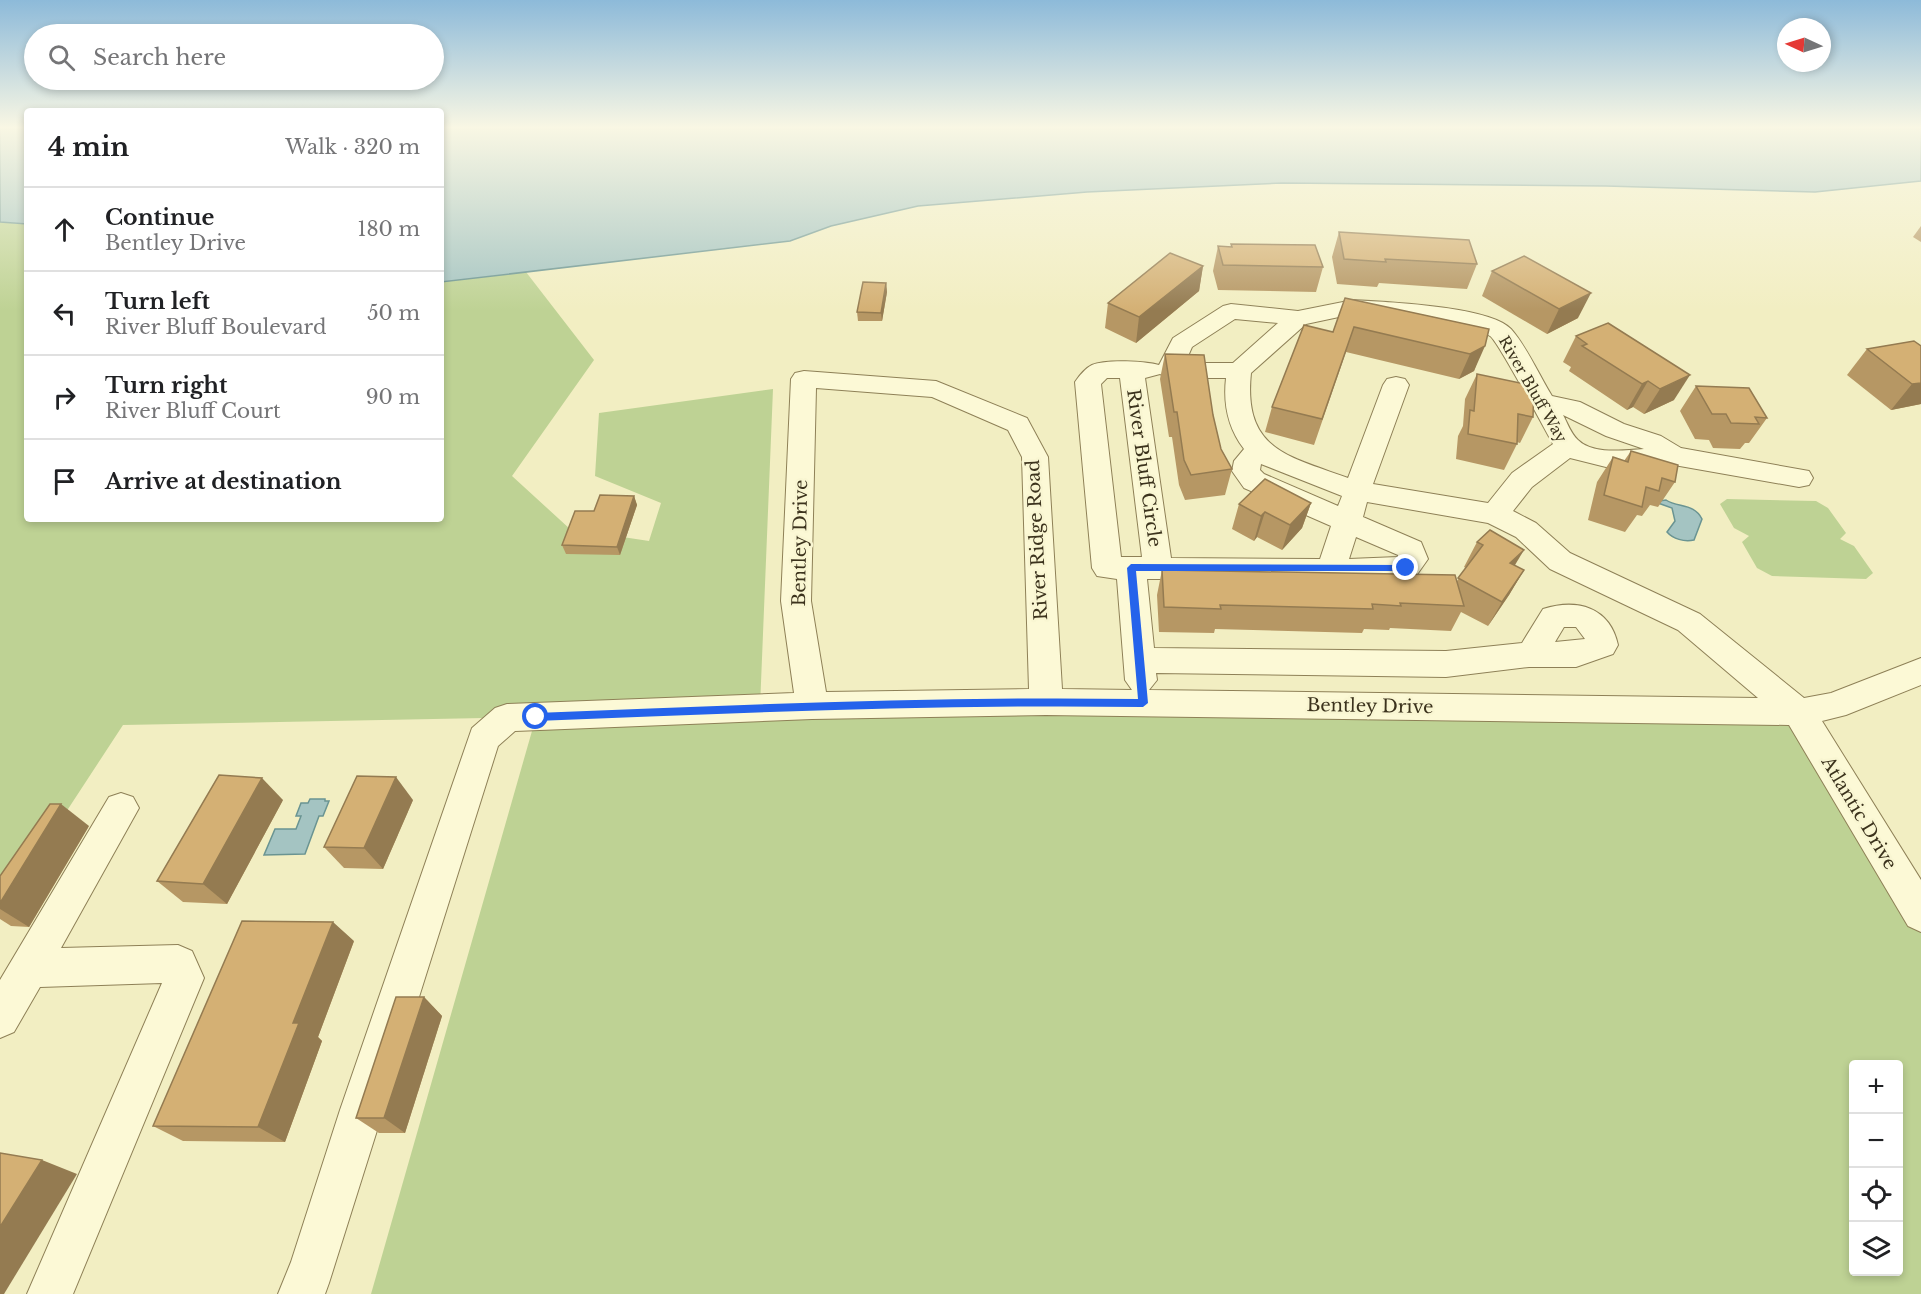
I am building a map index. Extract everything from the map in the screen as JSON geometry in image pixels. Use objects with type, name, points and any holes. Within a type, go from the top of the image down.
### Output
[{"type":"street","name":"River Bluff Way","points":[[1169,370],[1182,343],[1231,311],[1298,318],[1353,306],[1425,311],[1471,320],[1502,332],[1568,446],[1522,480],[1496,514]]},
{"type":"street","name":"River Bluff Way","points":[[1239,370],[1298,318]]},
{"type":"street","name":"River Bluff Circle","points":[[1132,568],[1131,370],[1169,370]]},
{"type":"street","points":[[1131,370],[1100,371],[1088,382],[1132,568],[1143,703]]},
{"type":"street","points":[[1132,568],[1331,570],[1406,568],[1413,559],[1411,549],[1254,481],[1246,471],[1248,460],[1259,449],[1242,423],[1236,390],[1239,370],[1169,370]]},
{"type":"street","name":"River Ridge Road","points":[[804,379],[936,389],[1018,424],[1035,457],[1046,702]]},
{"type":"street","name":"Bentley Drive","points":[[804,379],[796,601],[812,706]]},
{"type":"street","points":[[1331,570],[1396,385]]},
{"type":"street","points":[[1543,403],[1571,408],[1615,430],[1652,442],[1674,456]]},
{"type":"street","points":[[1568,446],[1582,456],[1627,459],[1674,456],[1798,478]]},
{"type":"street","name":"Atlantic Drive","points":[[1259,449],[1295,467],[1357,491],[1496,514],[1527,530],[1560,561],[1689,622],[1797,712],[1921,914]]},
{"type":"street","points":[[1139,660],[1446,664],[1482,662],[1531,655]]},
{"type":"street","name":"Bentley Drive","points":[[301,1294],[313,1267],[365,1098],[484,738],[507,718],[812,706],[1046,702],[1797,712],[1834,706],[1921,671]]},
{"type":"street","points":[[0,1018],[122,808]]},
{"type":"street","points":[[28,968],[178,964],[184,978],[50,1294]]},
{"type":"green space","points":[[0,222],[24,224],[24,522],[444,522],[444,282],[526,272],[594,360],[512,476],[570,529],[649,541],[661,503],[595,476],[599,413],[773,389],[760,707],[1797,712],[1921,914],[1921,1294],[371,1294],[536,717],[123,725],[0,913]]},
{"type":"green space","points":[[1727,499],[1816,501],[1828,508],[1846,533],[1840,539],[1854,546],[1873,573],[1866,579],[1772,576],[1757,568],[1742,542],[1749,536],[1734,528],[1720,504]]},
{"type":"water","points":[[0,189],[24,189],[24,224],[0,222]]},
{"type":"water","points":[[444,189],[1144,189],[918,206],[831,226],[790,241],[444,282]]},
{"type":"water","points":[[1724,189],[1840,189],[1815,192]]},
{"type":"water","points":[[1666,500],[1695,510],[1699,514],[1702,519],[1694,540],[1679,539],[1667,532],[1675,521],[1672,508],[1658,503]]},
{"type":"water","points":[[310,799],[329,801],[323,816],[319,816],[305,854],[264,855],[275,829],[296,829],[301,816],[296,816],[301,803],[308,803]]},
{"type":"building","points":[[1339,232],[1469,240],[1477,264],[1344,259]]},
{"type":"building","points":[[1231,244],[1315,245],[1323,267],[1223,265],[1218,246],[1232,247]]},
{"type":"building","points":[[1170,253],[1203,266],[1139,317],[1108,303]]},
{"type":"building","points":[[1524,256],[1591,293],[1559,309],[1492,271]]},
{"type":"building","points":[[863,282],[886,283],[881,313],[857,312]]},
{"type":"building","points":[[1345,298],[1489,329],[1485,346],[1470,354],[1354,327],[1322,419],[1272,407],[1304,325],[1333,332]]},
{"type":"building","points":[[1608,323],[1690,375],[1660,389],[1648,381],[1642,384],[1582,346],[1587,344],[1576,336]]},
{"type":"building","points":[[1914,341],[1921,346],[1921,383],[1912,384],[1867,349]]},
{"type":"building","points":[[1165,354],[1204,355],[1213,415],[1221,449],[1232,469],[1191,475],[1184,460]]},
{"type":"building","points":[[1477,374],[1534,386],[1533,417],[1518,414],[1517,444],[1468,434],[1470,410],[1474,411]]},
{"type":"building","points":[[1696,386],[1749,388],[1767,418],[1755,417],[1759,424],[1731,423],[1726,414],[1712,414]]},
{"type":"building","points":[[1631,451],[1678,465],[1675,482],[1662,478],[1659,491],[1646,487],[1642,507],[1604,495],[1613,457],[1628,462]]},
{"type":"building","points":[[1265,479],[1311,503],[1290,525],[1265,512],[1261,516],[1239,504]]},
{"type":"building","points":[[600,495],[634,496],[617,547],[562,545],[575,511],[594,511]]},
{"type":"building","points":[[1490,530],[1524,550],[1510,563],[1524,570],[1502,602],[1458,578],[1483,545],[1477,542]]},
{"type":"building","points":[[1162,570],[1455,575],[1464,606],[1400,603],[1401,606],[1372,604],[1373,609],[1220,605],[1221,609],[1164,607]]},
{"type":"building","points":[[219,775],[262,778],[203,884],[157,881]]},
{"type":"building","points":[[357,776],[396,777],[364,848],[324,847]]},
{"type":"building","points":[[50,804],[61,804],[0,903],[0,876]]},
{"type":"building","points":[[242,921],[333,922],[293,1023],[299,1023],[258,1127],[153,1126]]},
{"type":"building","points":[[396,997],[424,997],[384,1118],[356,1118]]},
{"type":"building","points":[[0,1153],[42,1160],[0,1227]]},
{"type":"route","points":[[536,717],[812,706],[1046,702],[1143,703],[1131,568],[1331,570],[1406,568]]}]
